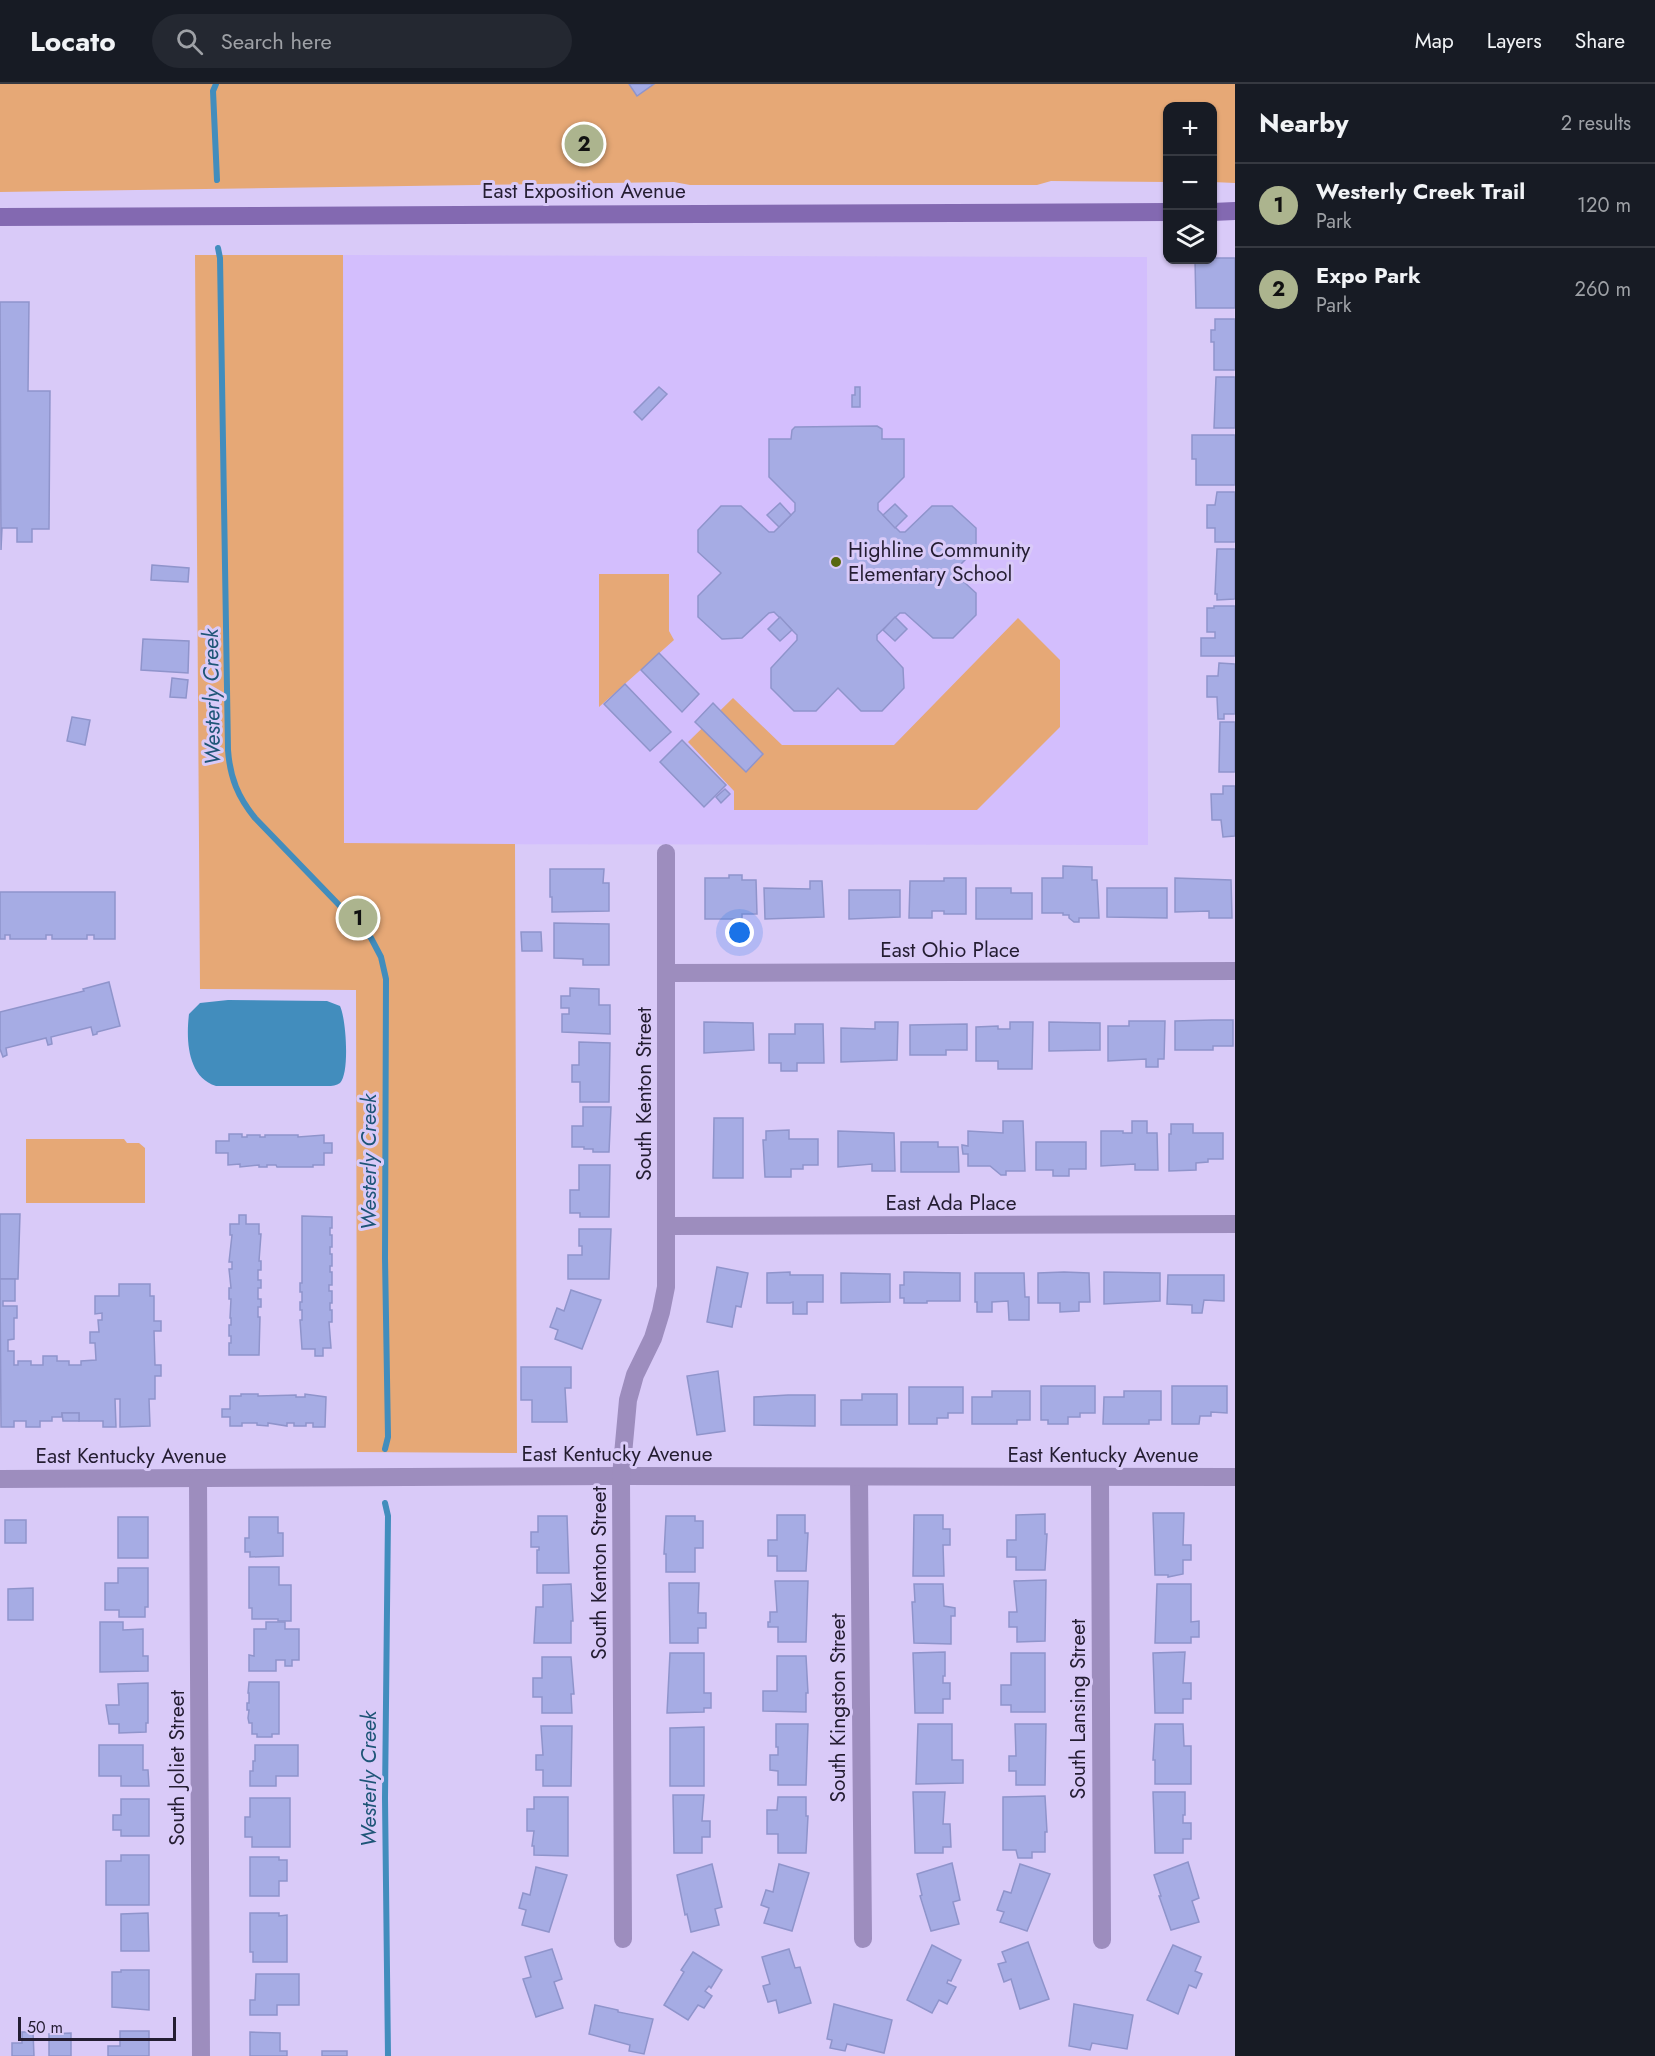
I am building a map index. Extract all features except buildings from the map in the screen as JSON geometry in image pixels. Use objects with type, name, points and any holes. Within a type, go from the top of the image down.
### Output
[{"type":"street","name":"East Exposition Avenue","points":[[0,216],[1163,212]]},
{"type":"street","points":[[1217,212],[1235,212]]},
{"type":"street","name":"South Kenton Street","points":[[623,1939],[621,1476],[628,1400],[635,1375],[653,1338],[666,1287],[666,853]]},
{"type":"street","name":"East Ohio Place","points":[[666,973],[1235,971]]},
{"type":"street","name":"East Ada Place","points":[[667,1226],[1235,1224]]},
{"type":"street","name":"East Kentucky Avenue","points":[[0,1479],[621,1476],[1235,1477]]},
{"type":"street","name":"South Kingston Street","points":[[859,1477],[863,1939]]},
{"type":"street","name":"South Lansing Street","points":[[1100,1478],[1102,1940]]},
{"type":"street","name":"South Joliet Street","points":[[198,1479],[201,2056]]},
{"type":"shaded area","points":[[0,84],[1235,84],[1235,183],[1217,182],[1217,102],[1163,102],[1163,182],[1051,181],[1037,185],[690,185],[674,182],[0,192]]},
{"type":"shaded area","points":[[195,255],[343,255],[344,843],[515,844],[517,1453],[357,1452],[356,990],[200,989]]},
{"type":"shaded area","points":[[343,255],[1147,257],[1148,845],[344,844]]},
{"type":"shaded area","points":[[599,574],[669,574],[669,631],[674,640],[599,707]]},
{"type":"shaded area","points":[[1018,618],[1060,660],[1060,727],[977,810],[734,810],[734,791],[688,742],[733,698],[782,745],[894,745]]},
{"type":"shaded area","points":[[26,1139],[124,1139],[127,1143],[139,1143],[145,1148],[145,1203],[26,1203]]},
{"type":"water","points":[[228,1000],[327,1001],[340,1006],[344,1022],[346,1057],[340,1083],[328,1086],[216,1086],[206,1081],[199,1074],[190,1056],[189,1014],[200,1003]]},
{"type":"waterway","name":"Westerly Creek","points":[[216,84],[213,91],[217,180]]},
{"type":"waterway","name":"Westerly Creek","points":[[218,248],[220,258],[228,750],[233,778],[240,795],[255,818],[371,938],[381,957],[386,979],[385,1258],[388,1437],[385,1449]]},
{"type":"waterway","name":"Westerly Creek","points":[[385,1503],[388,1516],[385,1798],[388,2056]]},
{"type":"place","name":"Expo Park","points":[[584,144]]},
{"type":"place","name":"Highline Community Elementary School","points":[[836,562]]},
{"type":"place","name":"Westerly Creek Trail","points":[[358,918]]}]
